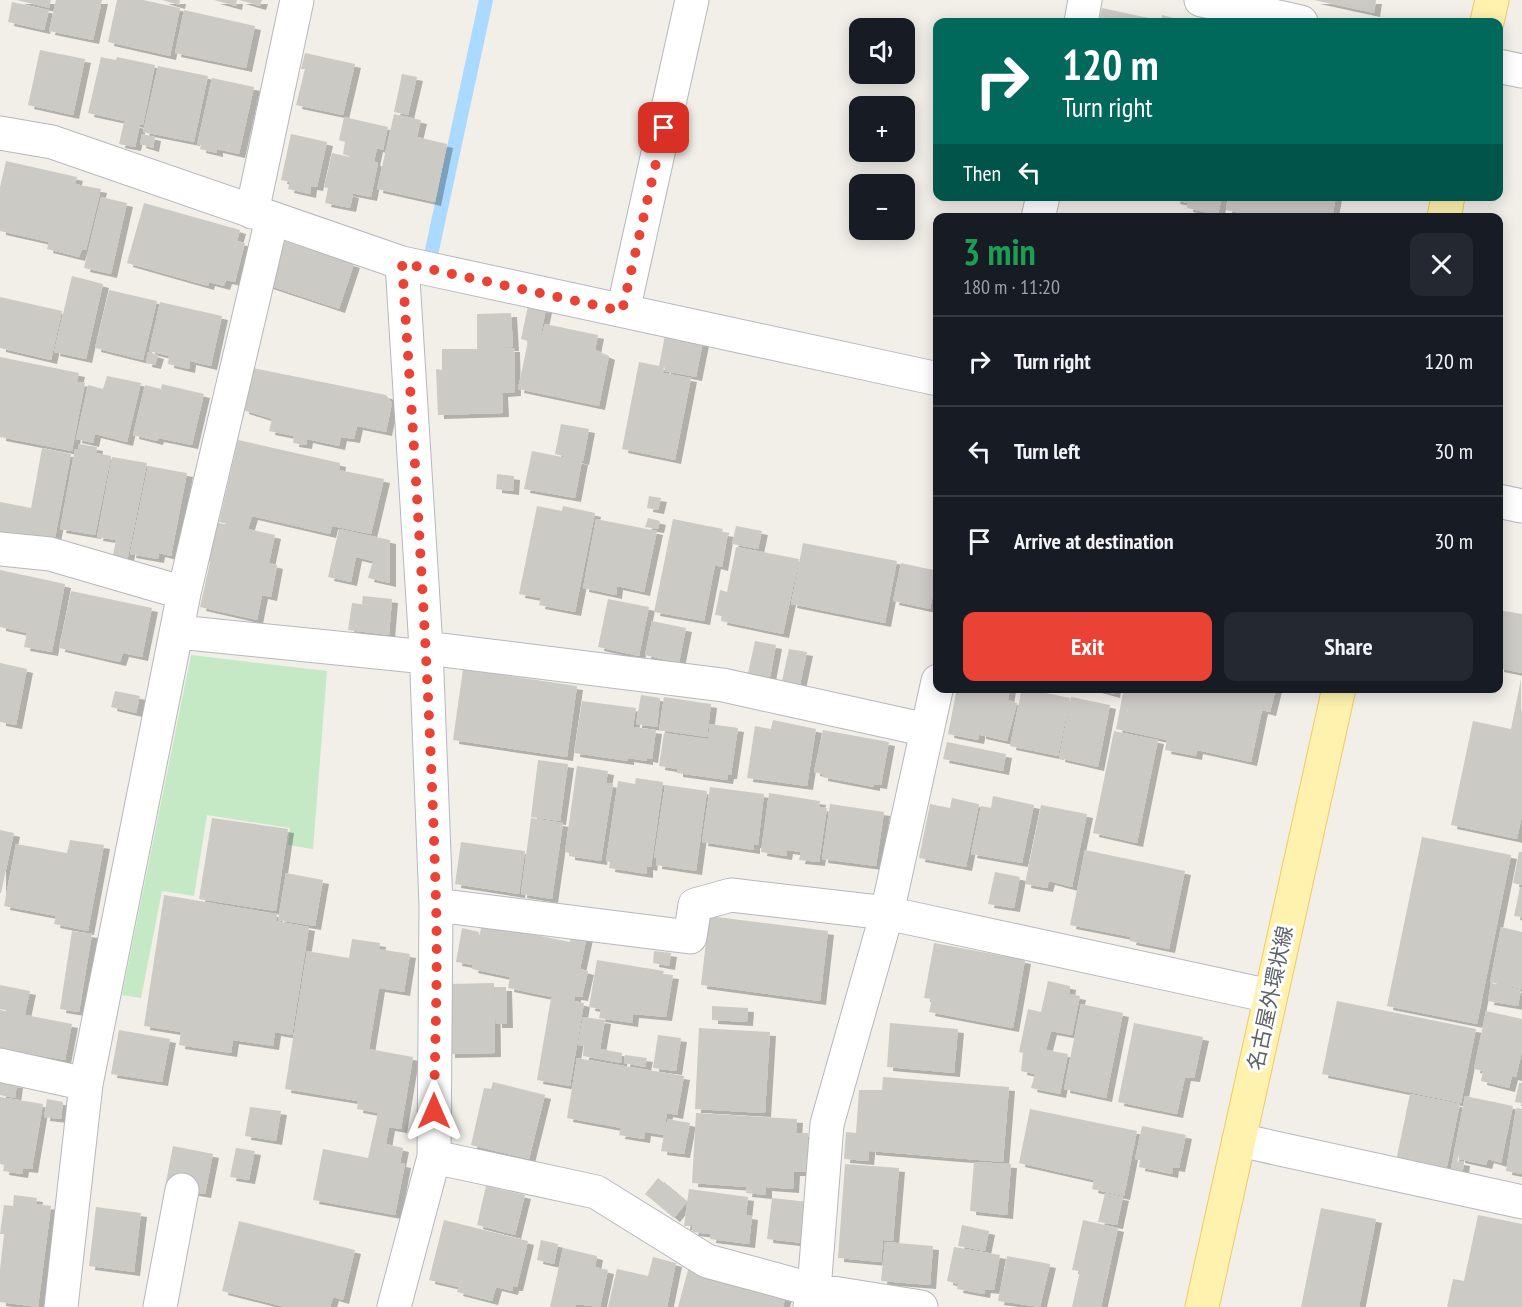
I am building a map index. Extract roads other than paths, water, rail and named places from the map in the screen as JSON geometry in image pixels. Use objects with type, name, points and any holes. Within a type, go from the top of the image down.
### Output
[{"type":"main road","points":[[1488,18],[1492,0]]},
{"type":"main road","name":"名古屋外環状線","points":[[1202,1307],[1338,693]]},
{"type":"street","points":[[61,1307],[86,1084],[262,215],[297,0]]},
{"type":"street","points":[[622,311],[692,0]]},
{"type":"street","points":[[1082,18],[1085,0]]},
{"type":"street","points":[[1201,0],[1283,18]]},
{"type":"street","points":[[1503,67],[1522,71]]},
{"type":"street","points":[[0,133],[52,142],[402,263],[933,378]]},
{"type":"street","points":[[394,1307],[434,1157],[436,905],[426,652],[402,263]]},
{"type":"street","points":[[1503,502],[1522,506]]},
{"type":"street","points":[[0,549],[50,554],[184,593]]},
{"type":"street","points":[[178,632],[426,652],[723,685],[927,730]]},
{"type":"street","points":[[812,1299],[827,1124],[887,913],[935,693]]},
{"type":"street","points":[[436,905],[690,937],[695,904],[731,895],[887,913],[1270,996]]},
{"type":"street","points":[[0,1065],[86,1084]]},
{"type":"street","points":[[1239,1140],[1522,1202]]},
{"type":"street","points":[[434,1157],[596,1192],[707,1261],[812,1299],[921,1307]]},
{"type":"street","points":[[160,1307],[182,1190]]},
{"type":"waterway","points":[[432,250],[486,0]]}]
